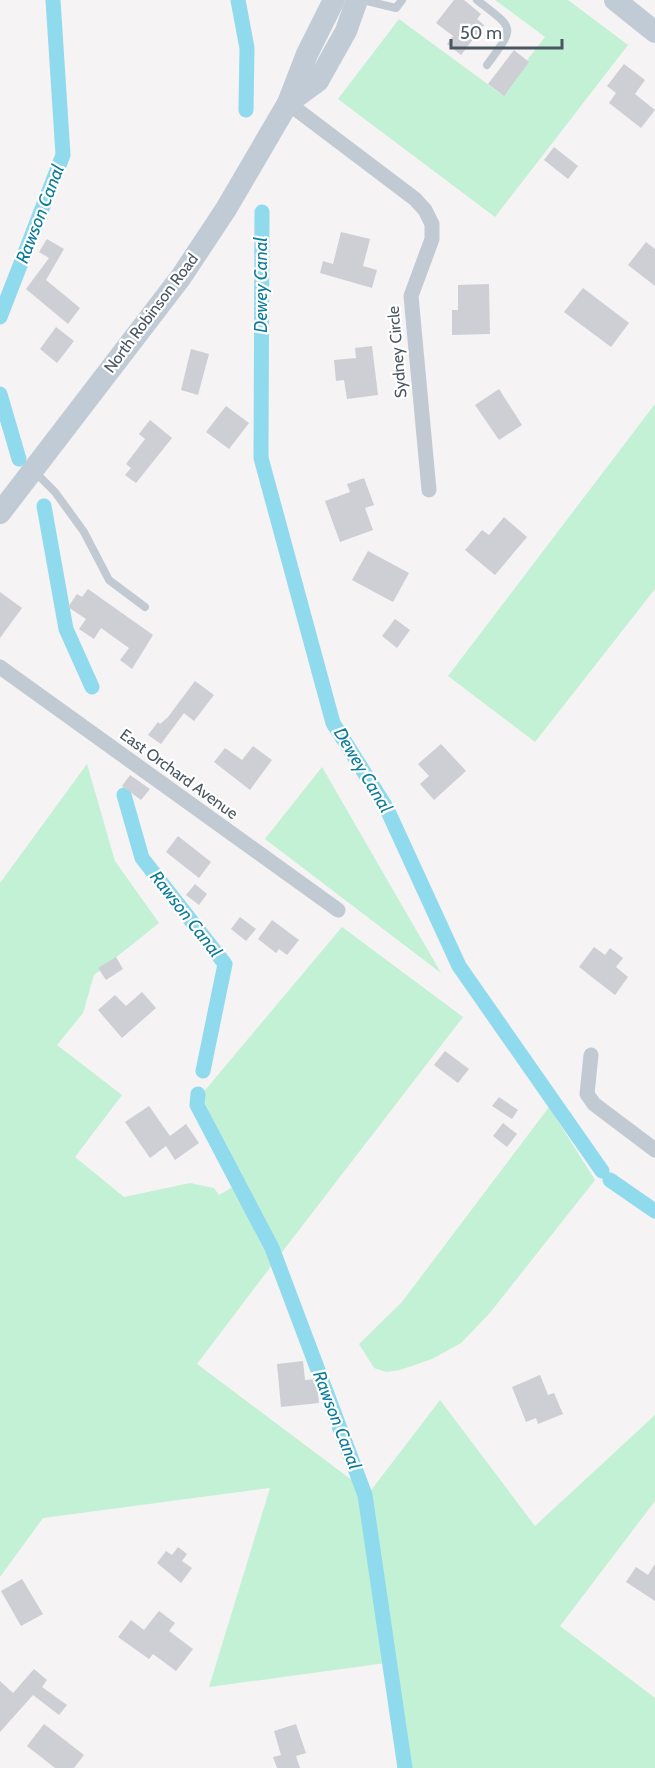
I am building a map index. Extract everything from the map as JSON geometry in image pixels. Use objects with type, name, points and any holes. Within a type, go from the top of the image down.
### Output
[{"type":"street","name":"North Robinson Road","points":[[0,513],[181,276],[226,209],[288,103],[307,54],[334,0]]},
{"type":"street","name":"North Robinson Road","points":[[288,103],[318,81],[346,31],[357,0]]},
{"type":"street","points":[[615,0],[655,32]]},
{"type":"street","name":"Sydney Circle","points":[[288,103],[415,199],[425,210],[432,224],[432,239],[411,296],[429,490]]},
{"type":"street","name":"East Orchard Avenue","points":[[0,666],[338,910]]},
{"type":"street","points":[[591,1055],[587,1094],[594,1104],[655,1150]]},
{"type":"lane","points":[[363,0],[396,8],[402,0]]},
{"type":"lane","points":[[477,0],[506,23],[509,29],[508,36],[487,65]]},
{"type":"lane","points":[[33,470],[55,492],[84,532],[109,580],[145,607]]},
{"type":"green space","points":[[495,0],[568,0],[628,45],[495,217],[338,99],[399,19],[501,94],[545,37]]},
{"type":"green space","points":[[655,404],[655,589],[535,742],[448,676]]},
{"type":"green space","points":[[87,764],[115,861],[159,923],[94,975],[83,1013],[57,1045],[122,1095],[75,1157],[124,1197],[190,1183],[214,1188],[219,1195],[233,1187],[272,1265],[197,1364],[369,1493],[440,1400],[535,1526],[655,1415],[655,1501],[560,1626],[655,1698],[655,1768],[411,1768],[393,1662],[209,1687],[270,1488],[43,1518],[0,1577],[0,883]]},
{"type":"green space","points":[[322,767],[441,973],[265,839]]},
{"type":"green space","points":[[342,927],[463,1017],[279,1256],[201,1095]]},
{"type":"green space","points":[[549,1107],[595,1180],[489,1314],[461,1343],[432,1359],[400,1370],[386,1372],[374,1368],[359,1344],[402,1302]]},
{"type":"building","points":[[454,0],[464,0],[481,14],[477,19],[484,25],[461,55],[447,44],[453,36],[436,23]]},
{"type":"building","points":[[514,50],[529,62],[504,96],[488,84]]},
{"type":"building","points":[[624,64],[645,80],[635,94],[655,110],[641,128],[609,103],[616,93],[607,86]]},
{"type":"building","points":[[554,147],[578,166],[568,179],[544,160]]},
{"type":"building","points":[[341,232],[370,239],[363,266],[377,270],[372,288],[320,273],[323,261],[333,264]]},
{"type":"building","points":[[47,239],[64,249],[46,280],[80,308],[68,324],[26,289],[49,258],[39,252]]},
{"type":"building","points":[[646,242],[655,249],[655,286],[628,265]]},
{"type":"building","points":[[489,284],[490,334],[452,335],[452,310],[458,310],[458,285]]},
{"type":"building","points":[[583,288],[629,323],[611,347],[564,312]]},
{"type":"building","points":[[56,327],[74,341],[57,363],[40,349]]},
{"type":"building","points":[[372,346],[378,395],[347,399],[344,380],[336,381],[334,360],[356,358],[355,348]]},
{"type":"building","points":[[191,349],[209,354],[198,395],[181,390]]},
{"type":"building","points":[[499,389],[522,425],[499,440],[475,405]]},
{"type":"building","points":[[226,406],[249,423],[229,449],[206,432]]},
{"type":"building","points":[[150,420],[172,438],[136,483],[125,475],[131,468],[126,464],[145,439],[139,434]]},
{"type":"building","points":[[364,478],[374,505],[365,508],[373,530],[340,542],[325,501],[350,492],[347,484]]},
{"type":"building","points":[[504,517],[527,537],[495,575],[465,550],[482,530],[489,535]]},
{"type":"building","points":[[368,551],[409,573],[393,602],[352,580]]},
{"type":"building","points":[[88,589],[153,635],[132,669],[120,660],[129,648],[101,628],[94,639],[79,629],[86,619],[68,607],[77,594],[82,597]]},
{"type":"building","points":[[0,592],[22,608],[0,638]]},
{"type":"building","points":[[395,619],[410,630],[397,648],[382,636]]},
{"type":"building","points":[[195,681],[214,695],[194,721],[184,713],[161,744],[148,735],[158,722],[160,724],[168,717]]},
{"type":"building","points":[[441,744],[466,771],[434,800],[420,784],[429,776],[418,764]]},
{"type":"building","points":[[253,746],[272,760],[250,790],[214,762],[225,748],[242,760]]},
{"type":"building","points":[[130,775],[150,789],[141,800],[122,786]]},
{"type":"building","points":[[178,836],[211,862],[199,878],[166,852]]},
{"type":"building","points":[[195,884],[207,894],[199,905],[186,895]]},
{"type":"building","points":[[240,917],[256,929],[246,941],[231,929]]},
{"type":"building","points":[[272,920],[299,940],[287,955],[279,949],[276,953],[258,939]]},
{"type":"building","points":[[594,947],[605,955],[610,948],[623,958],[616,967],[628,977],[615,995],[579,967]]},
{"type":"building","points":[[116,957],[123,969],[106,980],[98,968]]},
{"type":"building","points":[[142,992],[156,1008],[122,1038],[98,1010],[115,995],[126,1006]]},
{"type":"building","points":[[445,1051],[469,1069],[458,1083],[434,1065]]},
{"type":"building","points":[[499,1097],[518,1110],[512,1119],[492,1106]]},
{"type":"building","points":[[149,1106],[170,1136],[186,1124],[199,1143],[175,1160],[166,1146],[150,1158],[125,1122]]},
{"type":"building","points":[[503,1123],[517,1134],[507,1147],[493,1136]]},
{"type":"building","points":[[303,1361],[305,1380],[317,1379],[319,1403],[281,1407],[277,1364]]},
{"type":"building","points":[[540,1375],[548,1395],[554,1393],[563,1414],[538,1424],[536,1418],[526,1422],[512,1387]]},
{"type":"building","points":[[178,1547],[187,1554],[182,1561],[192,1568],[181,1583],[157,1563],[166,1551],[172,1555]]},
{"type":"building","points":[[655,1564],[655,1601],[626,1582],[636,1567],[648,1575]]},
{"type":"building","points":[[22,1579],[43,1614],[21,1626],[1,1591]]},
{"type":"building","points":[[159,1611],[175,1623],[169,1631],[193,1649],[176,1671],[153,1654],[149,1659],[118,1637],[131,1620],[144,1630]]},
{"type":"building","points":[[34,1669],[47,1680],[42,1687],[67,1705],[59,1715],[33,1695],[0,1732],[0,1681],[13,1693]]},
{"type":"building","points":[[44,1724],[84,1755],[74,1768],[55,1768],[27,1746]]},
{"type":"building","points":[[296,1724],[306,1753],[296,1756],[300,1768],[277,1768],[273,1757],[281,1755],[274,1731]]},
{"type":"waterway","name":"Rawson Canal","points":[[0,317],[63,155],[53,0]]},
{"type":"waterway","name":"Dewey Canal","points":[[238,0],[247,48],[246,110]]},
{"type":"waterway","name":"Dewey Canal","points":[[262,212],[261,458],[333,723],[386,807],[459,966],[602,1171]]},
{"type":"waterway","name":"Rawson Canal","points":[[0,394],[19,459]]},
{"type":"waterway","name":"Rawson Canal","points":[[44,506],[66,629],[92,687]]},
{"type":"waterway","name":"Rawson Canal","points":[[124,795],[142,858],[225,964],[203,1071]]},
{"type":"waterway","name":"Rawson Canal","points":[[198,1094],[197,1105],[272,1248],[365,1495],[405,1768]]},
{"type":"waterway","name":"Dewey Canal","points":[[610,1180],[655,1211]]}]
